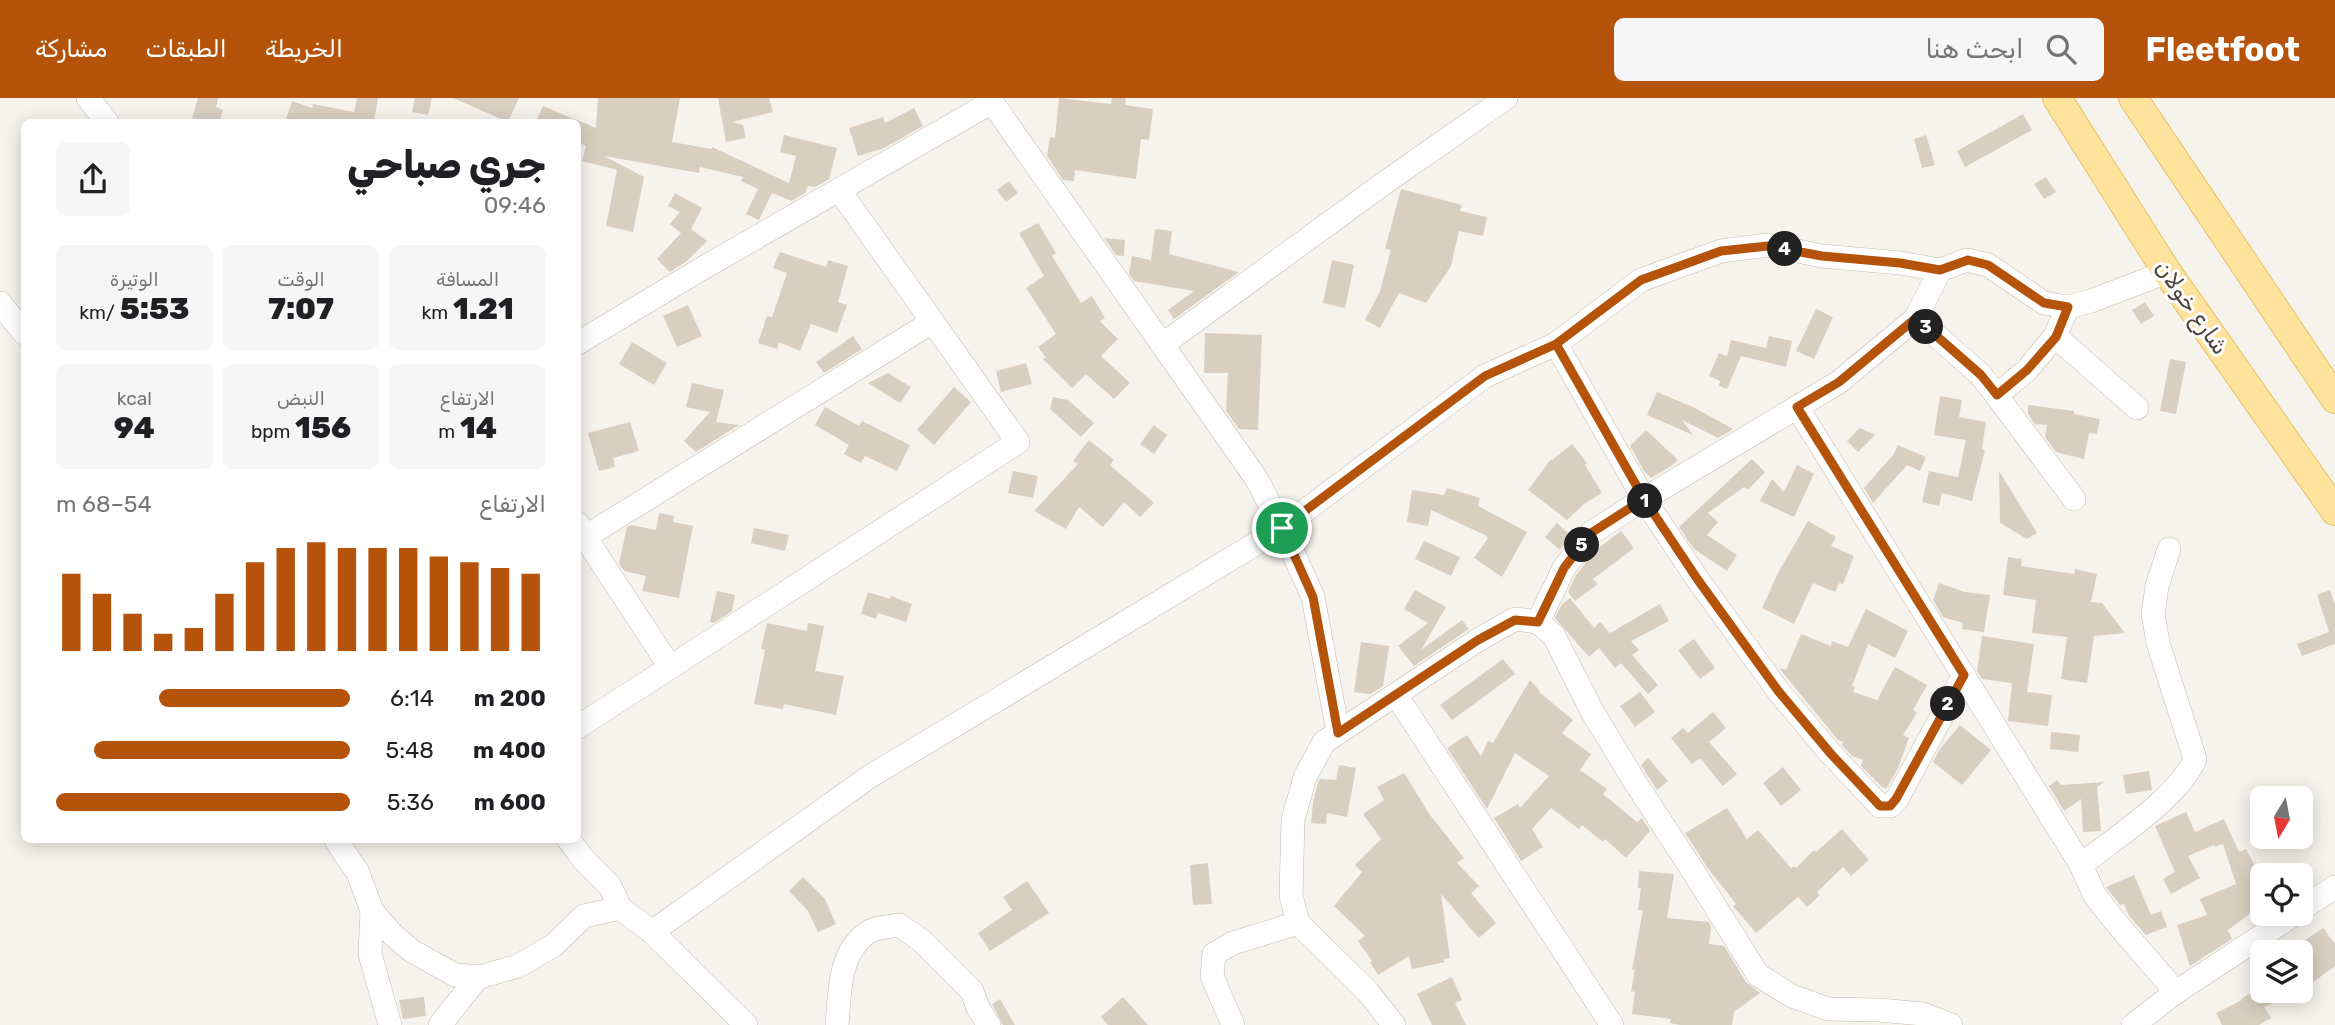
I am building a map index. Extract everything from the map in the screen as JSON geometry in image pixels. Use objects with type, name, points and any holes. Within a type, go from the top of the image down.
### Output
[{"type":"main road","name":"شارع خولان","points":[[2057,98],[2167,272],[2335,511]]},
{"type":"main road","points":[[2133,98],[2335,399]]},
{"type":"street","points":[[1163,345],[1506,98]]},
{"type":"street","points":[[581,341],[990,100],[1256,478],[1313,597],[1338,733]]},
{"type":"street","points":[[581,725],[1018,442],[839,190]]},
{"type":"street","points":[[652,932],[869,777],[1282,528],[1485,376],[1556,344],[1641,280],[1721,251],[1768,246],[1822,256],[1900,263],[1940,270],[1968,260],[1988,265],[2044,303],[2068,307],[2167,272]]},
{"type":"street","points":[[1538,622],[1564,568],[1591,533],[1839,382],[1916,318],[1940,270]]},
{"type":"street","points":[[0,303],[21,330]]},
{"type":"street","points":[[1997,395],[2027,370],[2056,337],[2068,307]]},
{"type":"street","points":[[1916,318],[1981,375],[2074,499]]},
{"type":"street","points":[[670,667],[581,530],[932,322]]},
{"type":"street","points":[[2056,337],[2137,408]]},
{"type":"street","points":[[1556,344],[1644,499],[1698,580],[1779,692],[1831,754],[1880,806],[1890,806],[1896,799],[1964,675]]},
{"type":"street","points":[[1797,407],[2081,865],[2094,894],[2176,992]]},
{"type":"street","points":[[2081,865],[2171,793],[2189,774],[2195,759],[2158,643],[2153,614],[2157,586],[2169,549]]},
{"type":"street","points":[[1394,1025],[1368,992],[1298,923],[1291,896],[1293,820],[1305,777],[1324,742],[1478,640],[1515,620],[1538,622],[1555,636],[1593,713],[1758,975],[1792,996],[1828,1009],[1923,1014],[1951,1025]]},
{"type":"street","points":[[1396,695],[1612,1025]]},
{"type":"street","points":[[339,843],[358,873],[372,911],[393,934],[421,957],[455,975],[478,977],[518,966],[554,945],[584,916],[620,908]]},
{"type":"street","points":[[571,843],[610,886],[620,908],[652,932],[746,1025]]},
{"type":"street","points":[[2313,902],[2335,889]]},
{"type":"street","points":[[372,911],[370,954],[390,1025]]},
{"type":"street","points":[[1233,1025],[1212,976],[1214,954],[1233,943],[1298,923]]},
{"type":"street","points":[[837,1025],[842,974],[852,949],[869,931],[899,925],[922,942],[972,991],[978,1008],[989,1025]]},
{"type":"street","points":[[2133,1025],[2176,992],[2277,926]]},
{"type":"street","points":[[440,1025],[478,977]]},
{"type":"building","points":[[198,98],[218,98],[216,107],[223,110],[220,119],[192,118]]},
{"type":"building","points":[[357,98],[378,98],[374,119],[286,119],[292,101],[312,108],[313,104],[354,112]]},
{"type":"building","points":[[415,98],[432,98],[428,115],[412,112]]},
{"type":"building","points":[[453,98],[519,98],[509,119],[501,119]]},
{"type":"building","points":[[598,98],[680,98],[672,142],[712,147],[789,183],[796,156],[780,152],[784,135],[837,148],[829,179],[815,187],[808,186],[805,193],[792,201],[772,193],[759,220],[746,214],[758,189],[741,181],[743,177],[700,167],[699,173],[604,156],[644,177],[633,232],[606,226],[617,170],[582,161],[586,146],[581,144],[581,122],[596,128]]},
{"type":"building","points":[[718,98],[769,98],[773,112],[732,122],[743,125],[746,138],[726,142]]},
{"type":"building","points":[[1059,98],[1111,104],[1112,98],[1126,98],[1125,105],[1153,109],[1149,140],[1141,139],[1136,179],[1075,170],[1074,181],[1063,180],[1047,156],[1050,137],[1055,138]]},
{"type":"building","points":[[543,106],[574,119],[537,119]]},
{"type":"building","points":[[914,108],[923,126],[884,148],[858,156],[849,128],[883,117],[885,123]]},
{"type":"building","points":[[2023,114],[2032,130],[1965,167],[1957,151]]},
{"type":"building","points":[[1926,135],[1935,165],[1922,168],[1914,139]]},
{"type":"building","points":[[2046,177],[2056,192],[2044,199],[2034,184]]},
{"type":"building","points":[[1009,181],[1018,193],[1006,202],[997,190]]},
{"type":"building","points":[[1401,189],[1462,205],[1460,211],[1487,217],[1483,236],[1459,231],[1451,266],[1426,303],[1399,293],[1380,328],[1365,320],[1380,291],[1391,250],[1385,249]]},
{"type":"building","points":[[675,193],[702,208],[691,229],[707,241],[687,261],[670,272],[657,259],[681,233],[670,224],[680,212],[668,206]]},
{"type":"building","points":[[1038,223],[1056,253],[1052,256],[1081,303],[1092,296],[1105,318],[1100,321],[1118,339],[1101,356],[1130,383],[1114,399],[1086,374],[1072,388],[1043,359],[1046,358],[1038,347],[1056,334],[1026,288],[1044,276],[1019,233]]},
{"type":"building","points":[[1155,229],[1172,231],[1169,254],[1239,272],[1174,319],[1168,310],[1194,291],[1134,281],[1129,274],[1132,256],[1151,260]]},
{"type":"building","points":[[1104,238],[1125,240],[1124,256],[1116,255]]},
{"type":"building","points":[[780,252],[826,267],[828,260],[848,266],[838,302],[847,305],[837,333],[811,324],[800,351],[779,342],[777,349],[758,343],[767,316],[772,317],[787,273],[773,268]]},
{"type":"building","points":[[1332,260],[1354,265],[1345,308],[1323,303]]},
{"type":"building","points":[[2145,302],[2154,316],[2141,324],[2132,310]]},
{"type":"building","points":[[688,305],[702,336],[677,347],[663,316]]},
{"type":"building","points":[[1816,309],[1833,317],[1814,359],[1796,351]]},
{"type":"building","points":[[1205,333],[1262,335],[1258,430],[1239,429],[1226,411],[1228,373],[1204,373]]},
{"type":"building","points":[[853,336],[862,349],[824,373],[816,362]]},
{"type":"building","points":[[1769,336],[1792,341],[1786,367],[1741,356],[1727,389],[1719,386],[1720,381],[1709,376],[1719,353],[1727,356],[1731,340],[1766,348]]},
{"type":"building","points":[[632,342],[667,363],[654,385],[619,364]]},
{"type":"building","points":[[2170,359],[2186,362],[2176,414],[2160,411]]},
{"type":"building","points":[[1026,363],[1032,384],[1001,392],[996,371]]},
{"type":"building","points":[[888,373],[911,387],[900,403],[868,383]]},
{"type":"building","points":[[692,383],[724,390],[716,422],[739,425],[696,452],[684,441],[710,412],[686,407]]},
{"type":"building","points":[[954,387],[971,402],[934,445],[917,430]]},
{"type":"building","points":[[1657,392],[1693,407],[1733,429],[1718,438],[1682,420],[1693,435],[1647,415]]},
{"type":"building","points":[[1940,396],[1962,400],[1959,417],[1986,422],[1982,449],[1985,450],[1972,501],[1942,493],[1939,506],[1922,502],[1929,471],[1958,477],[1966,440],[1934,435]]},
{"type":"building","points":[[1053,397],[1068,400],[1094,423],[1081,437],[1050,409]]},
{"type":"building","points":[[2028,405],[2074,411],[2074,414],[2100,419],[2097,434],[2089,433],[2084,459],[2056,452],[2045,437],[2047,425],[2035,424],[2028,414]]},
{"type":"building","points":[[825,407],[859,426],[862,421],[910,445],[897,471],[865,456],[861,463],[844,454],[849,445],[815,425]]},
{"type":"building","points":[[630,422],[639,451],[613,458],[615,467],[599,471],[588,433]]},
{"type":"building","points":[[1154,425],[1167,435],[1154,454],[1140,444]]},
{"type":"building","points":[[1860,428],[1875,435],[1858,452],[1847,441]]},
{"type":"building","points":[[1646,430],[1678,460],[1651,478],[1630,446]]},
{"type":"building","points":[[1089,440],[1114,460],[1110,465],[1154,503],[1140,517],[1124,502],[1103,527],[1079,507],[1066,529],[1034,511],[1078,464],[1073,461]]},
{"type":"building","points":[[1572,444],[1587,463],[1585,465],[1602,493],[1584,504],[1567,520],[1528,490],[1551,459]]},
{"type":"building","points":[[1898,445],[1926,457],[1920,471],[1907,465],[1873,503],[1864,488],[1893,455]]},
{"type":"building","points":[[1752,459],[1765,472],[1748,490],[1744,487],[1708,513],[1718,522],[1707,535],[1737,555],[1727,571],[1694,549],[1679,527]]},
{"type":"building","points":[[1797,465],[1814,474],[1794,517],[1760,501],[1772,479],[1784,492]]},
{"type":"building","points":[[1013,471],[1038,476],[1033,498],[1008,493]]},
{"type":"building","points":[[1999,471],[2037,533],[2027,539],[2000,523]]},
{"type":"building","points":[[1447,488],[1480,498],[1478,506],[1527,532],[1502,577],[1474,558],[1488,538],[1485,535],[1431,510],[1428,526],[1407,522],[1412,490],[1444,495]]},
{"type":"building","points":[[659,513],[674,516],[673,522],[693,526],[679,598],[642,591],[646,576],[624,571],[619,563],[627,527],[631,525],[656,530]]},
{"type":"building","points":[[1808,521],[1836,537],[1831,546],[1854,556],[1843,584],[1839,583],[1835,592],[1813,583],[1794,624],[1762,608],[1778,573]]},
{"type":"building","points":[[1557,523],[1571,536],[1560,550],[1545,537]]},
{"type":"building","points":[[754,528],[789,535],[785,551],[751,543]]},
{"type":"building","points":[[1621,531],[1634,548],[1593,579],[1598,584],[1575,601],[1568,592],[1576,575],[1596,550]]},
{"type":"building","points":[[1424,541],[1460,557],[1451,576],[1415,559]]},
{"type":"building","points":[[2008,557],[2022,559],[2021,566],[2074,574],[2075,569],[2097,574],[2091,602],[2102,603],[2125,633],[2094,636],[2087,683],[2061,679],[2067,637],[2032,633],[2036,600],[2003,595]]},
{"type":"building","points":[[1939,583],[1965,592],[1990,595],[1984,632],[1962,629],[1963,623],[1943,617],[1933,600]]},
{"type":"building","points":[[1415,590],[1446,607],[1421,650],[1462,620],[1469,629],[1414,666],[1398,646],[1428,623],[1404,609]]},
{"type":"building","points":[[2330,590],[2335,605],[2335,644],[2302,656],[2297,644],[2329,632],[2317,595]]},
{"type":"building","points":[[717,591],[735,595],[732,611],[714,623],[710,622]]},
{"type":"building","points":[[868,592],[890,599],[891,596],[912,604],[906,622],[878,613],[876,619],[861,614]]},
{"type":"building","points":[[1570,598],[1594,628],[1600,622],[1610,633],[1660,604],[1669,621],[1631,641],[1639,650],[1632,655],[1658,685],[1648,694],[1621,663],[1615,668],[1599,648],[1589,657],[1555,618],[1562,604]]},
{"type":"building","points":[[1866,609],[1908,631],[1895,658],[1868,644],[1852,686],[1855,687],[1853,692],[1877,700],[1895,667],[1927,685],[1913,710],[1917,713],[1903,735],[1909,738],[1898,768],[1886,789],[1861,766],[1863,760],[1852,756],[1842,745],[1843,742],[1838,740],[1779,668],[1786,670],[1801,634],[1831,646],[1832,641],[1848,647]]},
{"type":"building","points":[[767,623],[807,631],[808,623],[824,626],[815,671],[844,676],[836,715],[784,704],[783,709],[754,704],[765,650],[761,649]]},
{"type":"building","points":[[1982,636],[2034,644],[2027,692],[2052,695],[2048,726],[2008,721],[2012,683],[1982,679],[1977,671]]},
{"type":"building","points":[[1694,639],[1715,668],[1700,679],[1678,650]]},
{"type":"building","points":[[1361,642],[1389,646],[1383,686],[1370,694],[1354,692]]},
{"type":"building","points":[[1503,659],[1515,674],[1452,720],[1440,705]]},
{"type":"building","points":[[1530,680],[1539,692],[1573,720],[1562,733],[1591,754],[1580,770],[1607,789],[1603,794],[1637,822],[1642,818],[1650,831],[1626,858],[1605,839],[1603,842],[1582,825],[1579,829],[1551,808],[1532,829],[1543,847],[1521,861],[1494,818],[1518,804],[1520,808],[1549,776],[1515,753],[1487,809],[1447,748],[1467,735],[1481,756],[1488,741],[1493,743]]},
{"type":"building","points":[[1640,692],[1655,712],[1635,727],[1620,706]]},
{"type":"building","points":[[1713,712],[1726,728],[1709,742],[1737,774],[1723,786],[1700,758],[1692,764],[1671,738],[1683,728],[1688,733]]},
{"type":"building","points":[[1960,725],[1991,750],[1962,785],[1933,762]]},
{"type":"building","points":[[2051,732],[2080,735],[2078,752],[2050,749]]},
{"type":"building","points":[[1648,758],[1668,781],[1657,790],[1641,765]]},
{"type":"building","points":[[1339,765],[1356,768],[1347,817],[1327,813],[1326,824],[1311,823],[1318,782],[1320,779],[1336,780]]},
{"type":"building","points":[[1783,767],[1801,790],[1781,806],[1763,783]]},
{"type":"building","points":[[2149,771],[2152,790],[2126,794],[2123,775]]},
{"type":"building","points":[[1404,773],[1430,815],[1464,858],[1457,863],[1479,886],[1471,893],[1496,923],[1479,938],[1441,894],[1450,958],[1443,959],[1445,962],[1412,969],[1409,956],[1378,975],[1358,941],[1365,936],[1334,906],[1362,872],[1355,865],[1381,839],[1363,814],[1384,800],[1377,787]]},
{"type":"building","points":[[2057,780],[2061,785],[2105,782],[2097,787],[2101,831],[2083,832],[2081,799],[2064,811],[2049,786]]},
{"type":"building","points":[[1727,808],[1747,839],[1758,830],[1791,868],[1796,868],[1842,829],[1869,860],[1851,876],[1843,867],[1817,892],[1820,895],[1807,907],[1798,897],[1756,933],[1733,906],[1736,904],[1685,833]]},
{"type":"building","points":[[2186,812],[2195,832],[2224,819],[2239,852],[2246,849],[2253,863],[2250,863],[2250,914],[2228,930],[2232,939],[2190,966],[2177,925],[2207,915],[2200,899],[2236,884],[2223,844],[2214,845],[2188,856],[2200,878],[2171,894],[2163,879],[2175,872],[2155,826]]},
{"type":"building","points":[[1208,863],[1212,904],[1193,905],[1190,865]]},
{"type":"building","points":[[1639,871],[1674,874],[1667,918],[1709,922],[1709,944],[1724,946],[1746,982],[1760,993],[1734,1012],[1732,1025],[1680,1025],[1670,1023],[1671,1019],[1632,1014],[1635,992],[1631,991],[1635,970],[1632,970],[1643,910],[1638,910],[1641,888],[1638,888]]},
{"type":"building","points":[[2134,875],[2151,915],[2161,911],[2167,927],[2146,935],[2129,916],[2124,904],[2120,905],[2106,887]]},
{"type":"building","points":[[803,877],[825,899],[836,924],[818,932],[808,911],[789,891]]},
{"type":"building","points":[[1027,881],[1049,913],[990,951],[978,933],[1012,910],[1003,897]]},
{"type":"building","points":[[2323,928],[2335,944],[2335,966],[2313,982],[2313,940],[2305,940]]},
{"type":"building","points":[[1452,977],[1462,1000],[1455,1003],[1466,1025],[1432,1025],[1417,994]]},
{"type":"building","points":[[2250,993],[2250,1003],[2273,1003],[2264,1007],[2271,1018],[2259,1025],[2222,1025],[2216,1013]]},
{"type":"building","points":[[424,997],[426,1016],[403,1019],[399,1000]]},
{"type":"building","points":[[1123,997],[1148,1025],[1108,1025],[1101,1017]]},
{"type":"building","points":[[1000,999],[1015,1025],[1003,1025],[992,1004]]},
{"type":"route","points":[[1282,528],[1313,597],[1338,733],[1478,640],[1515,620],[1538,622],[1564,568],[1591,533],[1644,499],[1600,421],[1556,344],[1641,280],[1721,251],[1768,246],[1822,256],[1900,263],[1940,270],[1968,260],[1988,265],[2044,303],[2068,307],[2056,337],[2027,370],[1997,395],[1981,375],[1916,318],[1839,382],[1797,407],[1964,675],[1890,806],[1880,806],[1831,754],[1779,692],[1698,580],[1644,499],[1556,344],[1485,376],[1282,528]]}]
